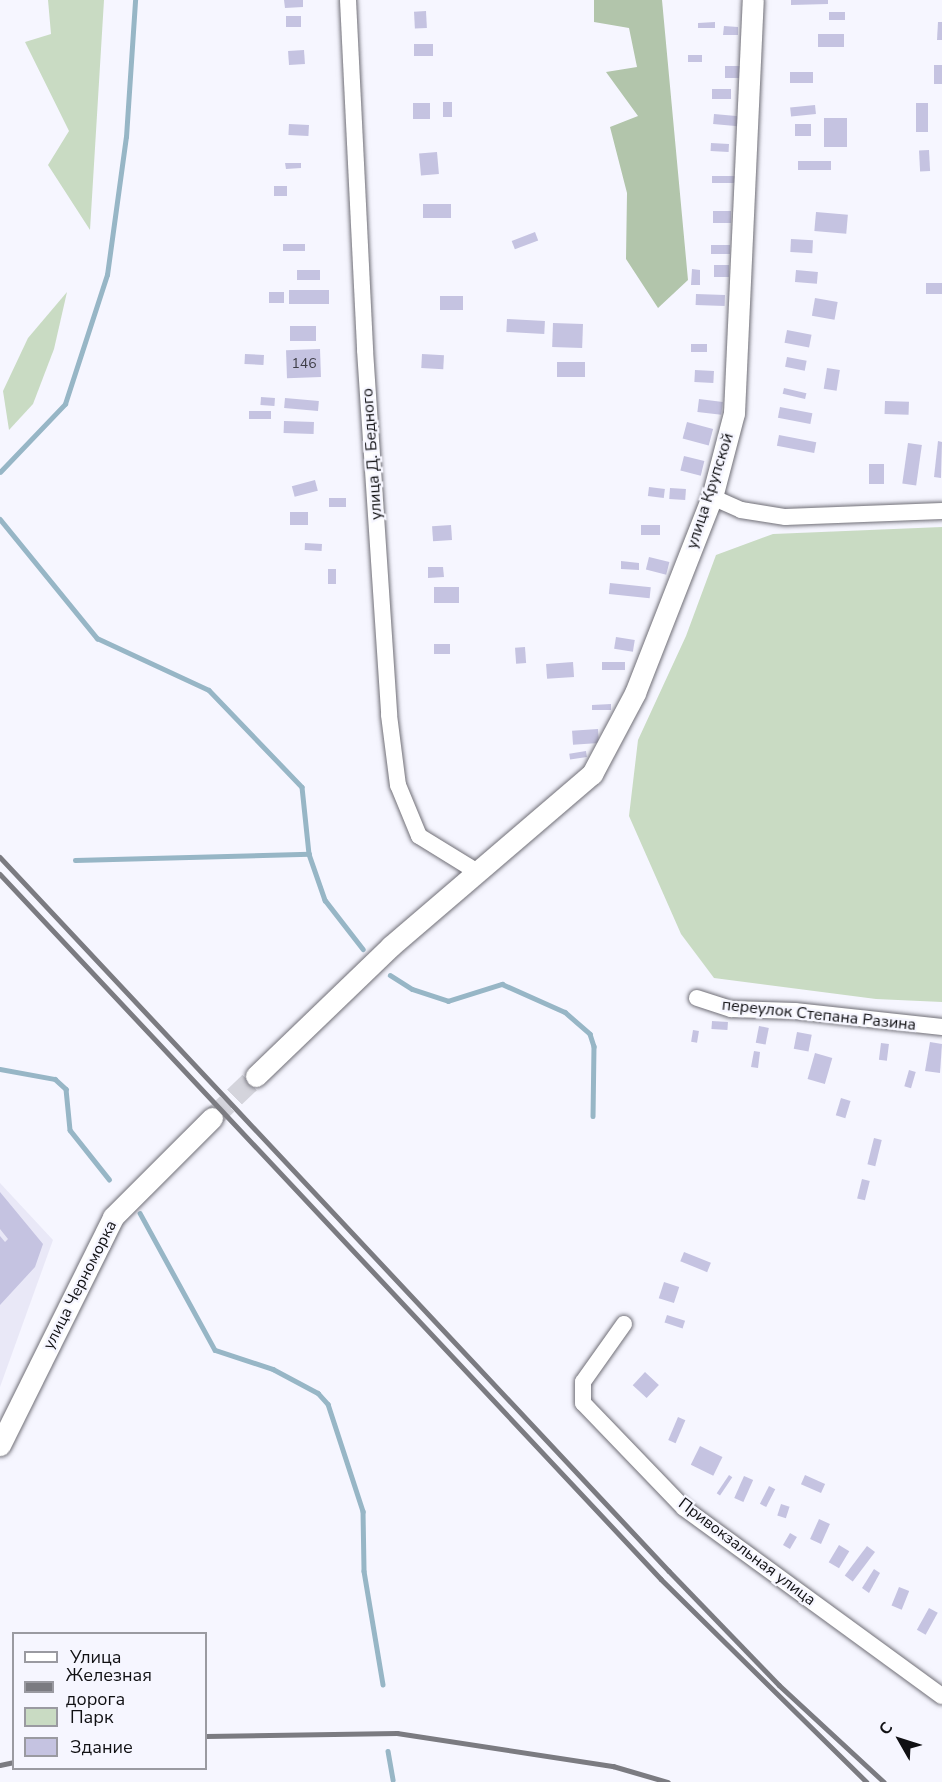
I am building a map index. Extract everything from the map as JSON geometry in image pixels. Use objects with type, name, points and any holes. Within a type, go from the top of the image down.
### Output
[{"type":"street","name":"улица Д. Бедного","points":[[348,0],[365,350],[388,715],[398,785],[419,836],[476,871]]},
{"type":"street","name":"улица Крупской","points":[[476,871],[576,789],[603,757],[635,693],[712,497],[727,451],[738,380],[753,0]]},
{"type":"street","points":[[712,497],[741,510],[785,517],[942,511]]},
{"type":"street","points":[[256,1076],[476,871]]},
{"type":"street","name":"переулок Степана Разина","points":[[697,998],[731,1009],[795,1011],[942,1028]]},
{"type":"street","name":"улица Черноморка","points":[[0,1445],[113,1217],[212,1118]]},
{"type":"street","name":"Привокзальная улица","points":[[624,1324],[583,1382],[583,1403],[684,1508],[942,1695]]},
{"type":"shaded area","points":[[0,1183],[53,1240],[0,1387]]},
{"type":"green space","points":[[48,0],[104,0],[90,230],[48,165],[69,131],[25,42],[51,34]]},
{"type":"green space","points":[[594,0],[662,0],[688,280],[658,308],[626,259],[627,193],[610,127],[638,116],[606,72],[637,67],[629,28],[594,22]]},
{"type":"green space","points":[[67,292],[54,349],[33,404],[9,430],[3,391],[28,338]]},
{"type":"green space","points":[[942,527],[942,1002],[876,999],[714,978],[681,934],[629,816],[638,740],[686,636],[716,555],[773,534]]},
{"type":"building","points":[[284,0],[303,0],[303,7],[285,8]]},
{"type":"building","points":[[791,0],[828,0],[828,4],[791,5]]},
{"type":"building","points":[[426,11],[427,28],[415,29],[414,12]]},
{"type":"building","points":[[829,12],[845,12],[845,20],[829,20]]},
{"type":"building","points":[[286,16],[301,16],[301,27],[286,27]]},
{"type":"building","points":[[715,22],[715,28],[698,28],[698,23]]},
{"type":"building","points":[[938,22],[942,22],[942,40],[937,40]]},
{"type":"building","points":[[724,26],[738,27],[738,35],[723,35]]},
{"type":"building","points":[[818,34],[844,34],[844,47],[818,47]]},
{"type":"building","points":[[414,44],[433,44],[433,56],[414,56]]},
{"type":"building","points":[[304,50],[305,64],[289,65],[288,51]]},
{"type":"building","points":[[688,55],[702,55],[702,62],[688,62]]},
{"type":"building","points":[[934,65],[942,65],[942,84],[934,84]]},
{"type":"building","points":[[725,66],[741,66],[741,78],[725,78]]},
{"type":"building","points":[[790,72],[813,72],[813,83],[790,83]]},
{"type":"building","points":[[712,89],[731,89],[731,99],[712,99]]},
{"type":"building","points":[[443,102],[452,102],[452,117],[443,117]]},
{"type":"building","points":[[413,103],[430,103],[430,119],[413,119]]},
{"type":"building","points":[[916,103],[928,103],[928,132],[916,132]]},
{"type":"building","points":[[815,105],[816,114],[791,117],[790,108]]},
{"type":"building","points":[[714,114],[739,116],[738,126],[713,124]]},
{"type":"building","points":[[824,118],[847,118],[847,147],[824,147]]},
{"type":"building","points":[[289,124],[309,125],[308,136],[288,135]]},
{"type":"building","points":[[795,124],[811,124],[811,136],[795,136]]},
{"type":"building","points":[[711,143],[729,144],[729,152],[711,151]]},
{"type":"building","points":[[929,150],[930,171],[920,171],[919,151]]},
{"type":"building","points":[[437,152],[439,174],[421,175],[419,154]]},
{"type":"building","points":[[798,161],[831,161],[831,170],[798,170]]},
{"type":"building","points":[[285,163],[301,163],[301,168],[286,169]]},
{"type":"building","points":[[712,176],[735,176],[735,183],[712,183]]},
{"type":"building","points":[[274,186],[287,186],[287,196],[274,196]]},
{"type":"building","points":[[423,204],[451,204],[451,218],[423,218]]},
{"type":"building","points":[[713,211],[731,211],[731,223],[713,223]]},
{"type":"building","points":[[816,212],[848,215],[846,234],[814,231]]},
{"type":"building","points":[[535,232],[538,240],[515,249],[512,241]]},
{"type":"building","points":[[791,239],[813,240],[812,253],[790,252]]},
{"type":"building","points":[[283,244],[305,244],[305,251],[283,251]]},
{"type":"building","points":[[711,245],[730,245],[730,254],[711,254]]},
{"type":"building","points":[[714,265],[729,265],[729,277],[714,277]]},
{"type":"building","points":[[692,269],[700,270],[700,285],[691,285]]},
{"type":"building","points":[[297,270],[320,270],[320,280],[297,280]]},
{"type":"building","points":[[796,270],[818,272],[817,284],[795,282]]},
{"type":"building","points":[[926,283],[942,283],[942,294],[926,294]]},
{"type":"building","points":[[289,290],[329,290],[329,304],[289,304]]},
{"type":"building","points":[[269,292],[284,292],[284,303],[269,303]]},
{"type":"building","points":[[696,294],[725,295],[725,306],[696,305]]},
{"type":"building","points":[[440,296],[463,296],[463,310],[440,310]]},
{"type":"building","points":[[815,298],[838,302],[835,320],[812,316]]},
{"type":"building","points":[[507,319],[545,321],[544,334],[506,332]]},
{"type":"building","points":[[553,323],[583,324],[582,348],[552,347]]},
{"type":"building","points":[[290,326],[316,326],[316,341],[290,341]]},
{"type":"building","points":[[787,330],[812,335],[809,348],[785,343]]},
{"type":"building","points":[[691,344],[707,344],[707,352],[691,352]]},
{"type":"building","points":[[320,349],[321,377],[287,378],[286,350]]},
{"type":"building","points":[[245,354],[264,355],[263,365],[244,364]]},
{"type":"building","points":[[422,354],[444,355],[443,369],[421,368]]},
{"type":"building","points":[[787,357],[807,361],[805,371],[785,367]]},
{"type":"building","points":[[557,362],[585,362],[585,377],[557,377]]},
{"type":"building","points":[[827,368],[840,370],[837,391],[824,389]]},
{"type":"building","points":[[695,370],[714,371],[713,383],[694,382]]},
{"type":"building","points":[[784,388],[806,393],[805,399],[783,394]]},
{"type":"building","points":[[261,397],[275,398],[274,406],[260,405]]},
{"type":"building","points":[[285,398],[319,401],[318,411],[284,408]]},
{"type":"building","points":[[699,399],[723,402],[721,415],[697,412]]},
{"type":"building","points":[[885,401],[909,402],[909,415],[885,414]]},
{"type":"building","points":[[780,407],[812,413],[810,424],[778,418]]},
{"type":"building","points":[[249,411],[271,411],[271,419],[249,419]]},
{"type":"building","points":[[284,421],[314,422],[314,434],[284,433]]},
{"type":"building","points":[[687,422],[713,429],[709,445],[683,438]]},
{"type":"building","points":[[779,435],[816,442],[814,453],[777,446]]},
{"type":"building","points":[[938,441],[942,442],[941,478],[934,477]]},
{"type":"building","points":[[908,443],[922,445],[916,486],[902,484]]},
{"type":"building","points":[[684,456],[704,461],[701,476],[680,471]]},
{"type":"building","points":[[869,464],[884,464],[884,484],[869,484]]},
{"type":"building","points":[[315,480],[318,491],[295,497],[292,486]]},
{"type":"building","points":[[649,487],[665,489],[664,498],[648,496]]},
{"type":"building","points":[[670,488],[686,489],[685,500],[669,499]]},
{"type":"building","points":[[329,498],[346,498],[346,507],[329,507]]},
{"type":"building","points":[[290,512],[308,512],[308,525],[290,525]]},
{"type":"building","points":[[451,525],[452,540],[433,541],[432,526]]},
{"type":"building","points":[[641,525],[660,525],[660,535],[641,535]]},
{"type":"building","points":[[305,543],[322,544],[322,551],[305,550]]},
{"type":"building","points":[[649,557],[669,562],[666,575],[646,570]]},
{"type":"building","points":[[621,561],[639,563],[639,570],[621,569]]},
{"type":"building","points":[[428,567],[443,567],[444,577],[428,578]]},
{"type":"building","points":[[328,569],[336,569],[336,584],[328,584]]},
{"type":"building","points":[[610,583],[651,587],[650,598],[609,594]]},
{"type":"building","points":[[434,587],[459,587],[459,603],[434,603]]},
{"type":"building","points":[[616,637],[635,640],[633,652],[614,649]]},
{"type":"building","points":[[434,644],[450,644],[450,654],[434,654]]},
{"type":"building","points":[[525,647],[526,663],[516,664],[515,648]]},
{"type":"building","points":[[573,662],[574,677],[547,679],[546,664]]},
{"type":"building","points":[[602,662],[625,662],[625,670],[602,670]]},
{"type":"building","points":[[611,704],[611,710],[592,710],[592,705]]},
{"type":"building","points":[[598,729],[599,743],[573,745],[572,731]]},
{"type":"building","points":[[586,751],[587,757],[570,760],[569,754]]},
{"type":"building","points":[[712,1021],[728,1022],[727,1030],[711,1029]]},
{"type":"building","points":[[759,1026],[769,1028],[766,1045],[756,1043]]},
{"type":"building","points":[[693,1030],[699,1031],[697,1043],[691,1042]]},
{"type":"building","points":[[797,1032],[812,1035],[808,1052],[794,1049]]},
{"type":"building","points":[[930,1042],[942,1044],[940,1073],[925,1071]]},
{"type":"building","points":[[881,1043],[889,1044],[887,1061],[879,1060]]},
{"type":"building","points":[[754,1051],[760,1052],[758,1068],[751,1067]]},
{"type":"building","points":[[815,1053],[832,1058],[825,1084],[808,1079]]},
{"type":"building","points":[[909,1070],[916,1072],[911,1088],[904,1086]]},
{"type":"building","points":[[841,1098],[851,1101],[845,1118],[836,1115]]},
{"type":"building","points":[[874,1138],[882,1140],[875,1166],[867,1164]]},
{"type":"building","points":[[862,1179],[870,1181],[865,1200],[857,1198]]},
{"type":"building","points":[[0,1192],[43,1244],[35,1267],[0,1305],[0,1236],[5,1242],[8,1239],[0,1229]]},
{"type":"building","points":[[684,1252],[711,1263],[707,1272],[680,1261]]},
{"type":"building","points":[[664,1282],[679,1287],[674,1303],[659,1298]]},
{"type":"building","points":[[667,1315],[685,1321],[683,1328],[665,1323]]},
{"type":"building","points":[[645,1372],[659,1385],[647,1398],[633,1385]]},
{"type":"building","points":[[678,1417],[685,1420],[676,1443],[668,1440]]},
{"type":"building","points":[[700,1446],[722,1457],[713,1476],[691,1465]]},
{"type":"building","points":[[729,1475],[732,1477],[720,1495],[717,1493]]},
{"type":"building","points":[[805,1475],[825,1484],[821,1493],[801,1484]]},
{"type":"building","points":[[744,1476],[753,1480],[743,1502],[734,1498]]},
{"type":"building","points":[[769,1486],[775,1489],[766,1507],[760,1504]]},
{"type":"building","points":[[781,1504],[790,1507],[786,1518],[777,1515]]},
{"type":"building","points":[[819,1519],[830,1524],[821,1544],[810,1539]]},
{"type":"building","points":[[790,1533],[797,1537],[790,1549],[783,1545]]},
{"type":"building","points":[[839,1545],[849,1551],[839,1568],[829,1562]]},
{"type":"building","points":[[867,1546],[875,1552],[853,1582],[845,1576]]},
{"type":"building","points":[[874,1569],[880,1573],[869,1593],[862,1588]]},
{"type":"building","points":[[899,1587],[909,1591],[902,1610],[892,1606]]},
{"type":"building","points":[[929,1608],[938,1613],[926,1635],[917,1630]]},
{"type":"waterway","points":[[0,472],[65,404],[107,275],[126,137],[135,0]]},
{"type":"waterway","points":[[0,519],[97,638],[209,690],[302,787],[309,854],[325,900],[363,949]]},
{"type":"waterway","points":[[75,860],[309,854]]},
{"type":"waterway","points":[[390,975],[412,989],[448,1001],[502,984],[565,1012],[590,1034],[594,1046],[593,1116]]},
{"type":"waterway","points":[[0,1069],[55,1079],[66,1089],[70,1130],[109,1179]]},
{"type":"waterway","points":[[140,1213],[215,1350],[273,1369],[318,1393],[328,1404],[363,1511],[364,1571],[383,1684]]},
{"type":"waterway","points":[[388,1751],[393,1780]]},
{"type":"tunnel","points":[[212,1118],[256,1076]]},
{"type":"railway","points":[[0,857],[669,1571],[779,1685],[884,1782]]},
{"type":"railway","points":[[0,874],[661,1579],[867,1782]]},
{"type":"railway","points":[[207,1736],[397,1733],[613,1766],[668,1782]]},
{"type":"railway","points":[[0,1765],[12,1762]]}]
